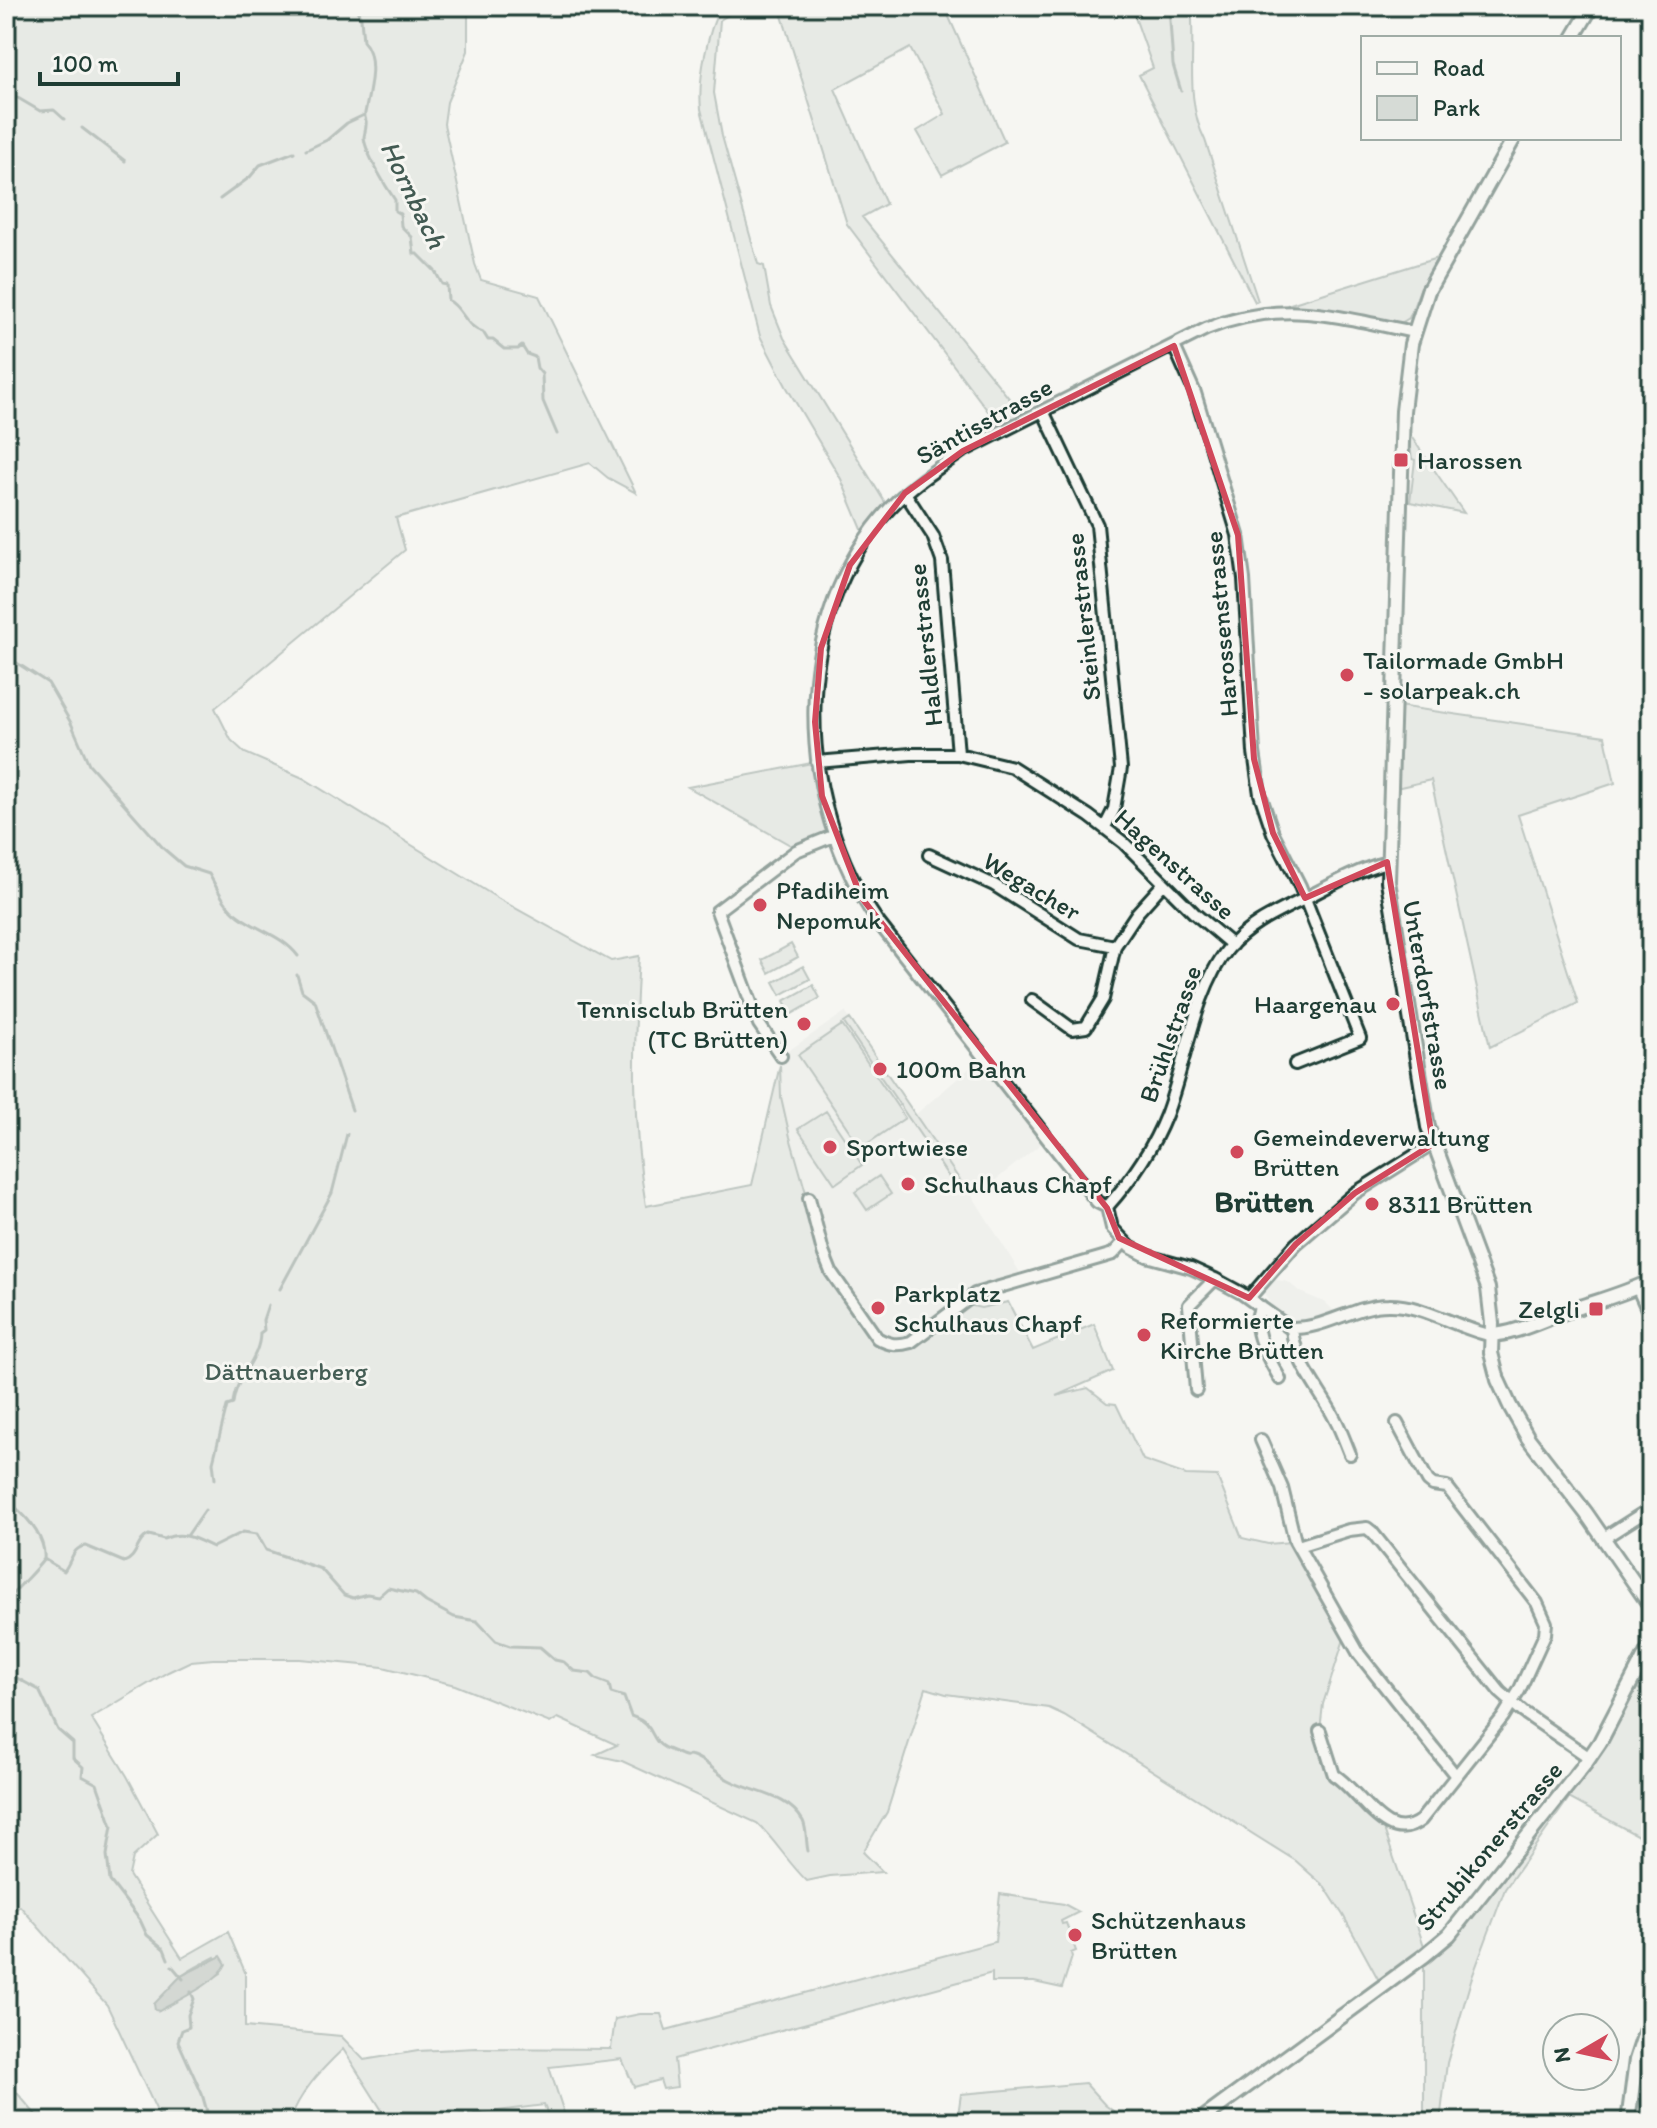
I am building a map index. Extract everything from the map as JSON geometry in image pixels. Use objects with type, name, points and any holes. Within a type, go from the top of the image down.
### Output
[{"type":"street","points":[[1574,36],[1592,6]]},
{"type":"street","name":"Unterdorfstrasse","points":[[1513,140],[1446,256],[1428,291],[1414,332],[1403,411],[1387,862],[1392,922],[1433,1144],[1488,1288],[1491,1353],[1498,1380],[1528,1438],[1604,1538],[1651,1607]]},
{"type":"street","name":"Säntisstrasse","points":[[1124,1242],[1110,1224],[1107,1207],[1097,1202],[861,897],[833,836],[817,762],[816,693],[821,648],[829,616],[850,565],[866,539],[905,493],[963,451],[1206,329],[1238,318],[1285,311],[1322,314],[1414,332]]},
{"type":"street","name":"Harossenstrasse","points":[[1174,346],[1195,393],[1238,535],[1244,579],[1254,759],[1260,794],[1273,833],[1304,899],[1360,1038],[1295,1064]]},
{"type":"street","name":"Steinlerstrasse","points":[[1043,411],[1097,525],[1121,768],[1114,809],[1105,827]]},
{"type":"street","name":"Haldlerstrasse","points":[[905,493],[933,536],[942,561],[958,754]]},
{"type":"street","name":"Hagenstrasse","points":[[817,762],[911,754],[958,754],[1012,767],[1105,827],[1232,945]]},
{"type":"street","points":[[781,1056],[759,1024],[717,911],[796,851],[833,836]]},
{"type":"street","name":"Wegacher","points":[[929,855],[994,885],[1079,939],[1115,946]]},
{"type":"street","name":"Brühlstrasse","points":[[1107,1207],[1156,1139],[1212,975],[1232,945],[1266,918],[1354,873],[1387,862]]},
{"type":"street","points":[[1032,1000],[1072,1029],[1086,1027],[1103,999],[1115,946],[1137,913],[1164,883]]},
{"type":"street","points":[[1249,1298],[1296,1244],[1355,1193],[1433,1144]]},
{"type":"street","points":[[809,1198],[831,1272],[877,1338],[887,1344],[911,1342],[975,1294],[1113,1254],[1124,1242],[1147,1256],[1191,1268],[1215,1279],[1249,1298],[1292,1329],[1309,1376],[1335,1417],[1350,1454]]},
{"type":"street","points":[[1196,1390],[1189,1305],[1215,1279]]},
{"type":"street","points":[[1292,1329],[1386,1305],[1412,1308],[1490,1335],[1508,1333],[1638,1289],[1651,1281]]},
{"type":"street","points":[[1638,1289],[1651,1318]]},
{"type":"street","points":[[1261,1307],[1256,1317],[1257,1327],[1280,1379]]},
{"type":"street","points":[[1320,1731],[1334,1775],[1346,1782],[1386,1825],[1397,1828],[1413,1826],[1421,1820],[1512,1704],[1542,1646],[1546,1623],[1542,1612],[1447,1487],[1428,1481],[1397,1423]]},
{"type":"street","points":[[1261,1440],[1282,1488],[1297,1544],[1359,1654],[1456,1776]]},
{"type":"street","points":[[1604,1538],[1651,1508]]},
{"type":"street","points":[[1297,1544],[1367,1528],[1500,1692],[1512,1704],[1590,1758]]},
{"type":"street","name":"Strubikonerstrasse","points":[[1198,2122],[1437,1946],[1487,1889],[1590,1758],[1651,1644]]},
{"type":"street","points":[[1628,2122],[1636,2060],[1651,2014]]},
{"type":"highlighted area","points":[[1174,346],[1238,535],[1254,759],[1273,833],[1305,898],[1387,862],[1433,1144],[1355,1193],[1296,1244],[1249,1298],[1119,1238],[1107,1208],[861,897],[822,796],[815,722],[821,648],[850,565],[905,493],[963,451]]},
{"type":"shaded area","points":[[845,1012],[915,1115],[984,1056],[1048,1138],[987,1187],[970,1192],[1024,1279],[975,1294],[911,1342],[887,1344],[832,1272],[790,1137],[781,1096],[781,1056]]},
{"type":"shaded area","points":[[1271,1279],[1288,1282],[1300,1292],[1326,1303],[1335,1312],[1297,1321],[1283,1316],[1271,1308],[1264,1292],[1268,1288],[1265,1285]]},
{"type":"shaded area","points":[[221,1956],[226,1964],[215,1978],[159,2011],[155,2010],[154,2004],[181,1976]]},
{"type":"green space","name":"Dättnauerberg","points":[[6,6],[468,6],[468,51],[447,102],[444,124],[475,264],[481,280],[539,296],[636,493],[608,478],[590,463],[396,518],[405,550],[215,708],[231,740],[245,753],[303,778],[499,899],[611,961],[639,956],[635,1081],[638,1143],[646,1206],[752,1185],[780,1065],[781,1097],[790,1137],[823,1252],[877,1338],[900,1345],[964,1304],[981,1308],[1008,1302],[1033,1350],[1094,1324],[1113,1371],[1056,1396],[1088,1388],[1107,1403],[1116,1404],[1143,1460],[1186,1475],[1217,1476],[1242,1538],[1268,1544],[1291,1542],[1346,1633],[1323,1704],[1320,1731],[1334,1775],[1386,1825],[1385,1832],[1424,1946],[1424,1955],[1564,1793],[1631,1684],[1651,1697],[1651,1843],[1569,1798],[1505,1889],[1471,1980],[1447,2063],[1440,2122],[1410,2122],[1424,2112],[1424,1957],[1382,1986],[1325,1887],[1296,1861],[1064,1715],[1049,1708],[946,1694],[926,1688],[887,1812],[863,1852],[883,1872],[807,1881],[757,1823],[622,1761],[595,1755],[617,1745],[558,1718],[550,1723],[455,1685],[383,1667],[300,1659],[191,1661],[91,1718],[158,1834],[133,1857],[129,1875],[182,1958],[228,1932],[245,1972],[245,2027],[341,2036],[364,2060],[418,2051],[476,2048],[611,2049],[615,2019],[661,2014],[666,2030],[995,1942],[1000,1894],[1064,1904],[1079,1912],[1061,1921],[1062,1924],[1066,1923],[1076,1951],[1071,1953],[1062,1988],[1034,1982],[992,1982],[992,1973],[674,2059],[677,2087],[663,2089],[660,2080],[634,2087],[622,2059],[549,2067],[567,2122],[551,2122],[544,2105],[459,2116],[383,2112],[343,2049],[312,2082],[289,2122],[162,2122],[107,2005],[20,1906],[6,1916]],"holes":[[[215,1957],[221,1973],[159,2011],[168,1990],[187,1972]]]},
{"type":"green space","points":[[721,6],[743,6],[720,20],[714,93],[722,136],[758,264],[764,266],[771,306],[784,338],[889,509],[866,539],[841,479],[760,336],[701,109],[705,56]]},
{"type":"green space","points":[[779,6],[944,6],[1005,142],[942,175],[917,131],[945,114],[910,48],[835,89],[886,204],[862,217],[1026,419],[1003,431],[847,224]]},
{"type":"green space","points":[[1131,6],[1191,6],[1195,108],[1258,301],[1255,302],[1139,75],[1153,68]]},
{"type":"green space","points":[[1437,258],[1409,318],[1401,323],[1287,305]]},
{"type":"green space","points":[[1408,432],[1464,513],[1410,502],[1415,460],[1412,459]]},
{"type":"green space","points":[[1398,706],[1605,736],[1615,783],[1518,815],[1578,1003],[1490,1047],[1431,780],[1396,788]]},
{"type":"green space","points":[[817,762],[833,836],[799,850],[688,787]]},
{"type":"green space","points":[[791,944],[798,957],[769,973],[762,960]]},
{"type":"green space","points":[[803,966],[810,979],[781,995],[774,982]]},
{"type":"green space","points":[[813,985],[820,998],[792,1014],[784,1001]]},
{"type":"green space","name":"100m Bahn","points":[[850,1019],[961,1182],[955,1186],[844,1023]]},
{"type":"green space","points":[[842,1025],[905,1118],[861,1148],[798,1055]]},
{"type":"green space","name":"Sportwiese","points":[[826,1111],[862,1165],[835,1184],[798,1129]]},
{"type":"green space","points":[[879,1176],[891,1194],[867,1210],[855,1192]]},
{"type":"green space","points":[[1651,2056],[1651,2122],[1628,2122],[1636,2060]]},
{"type":"green space","points":[[6,2080],[42,2122],[6,2122]]},
{"type":"green space","points":[[1085,2083],[1105,2105],[1128,2122],[957,2122],[961,2094]]},
{"type":"waterway","name":"Hornbach","points":[[355,6],[361,18],[363,41],[371,56],[372,66],[364,138],[377,170],[395,200],[395,211],[400,214],[401,226],[412,237],[414,254],[418,254],[435,271],[442,284],[447,285],[448,300],[488,340],[493,340],[504,349],[522,346],[527,354],[535,357],[542,374],[543,401],[557,434]]},
{"type":"waterway","points":[[1169,6],[1173,65],[1181,91]]},
{"type":"waterway","points":[[6,91],[40,111],[54,110],[64,119]]},
{"type":"waterway","points":[[306,150],[364,115]]},
{"type":"waterway","points":[[82,128],[125,161]]},
{"type":"waterway","points":[[220,199],[250,177],[260,165],[294,152]]},
{"type":"waterway","points":[[6,656],[48,683],[71,723],[89,764],[164,849],[184,866],[209,874],[234,912],[285,943],[298,956]]},
{"type":"waterway","points":[[297,975],[302,991],[315,1001],[352,1110]]},
{"type":"waterway","points":[[280,1289],[332,1193],[347,1134]]},
{"type":"waterway","points":[[6,1302],[11,1318]]},
{"type":"waterway","points":[[215,1479],[213,1462],[227,1406],[233,1404],[238,1385],[256,1352],[268,1305]]},
{"type":"waterway","points":[[6,1380],[17,1354],[14,1328]]},
{"type":"waterway","points":[[6,1381],[6,1394]]},
{"type":"waterway","points":[[6,1509],[16,1508],[32,1524],[40,1538],[44,1559]]},
{"type":"waterway","points":[[187,1536],[205,1510]]},
{"type":"waterway","points":[[6,1602],[44,1559],[64,1571],[81,1547],[86,1546],[124,1562],[132,1557],[149,1535],[164,1539],[183,1535],[213,1547],[243,1532],[257,1534],[266,1550],[321,1569],[344,1595],[353,1598],[367,1594],[379,1596],[388,1588],[416,1594],[454,1617],[477,1621],[496,1641],[510,1646],[540,1647],[574,1671],[590,1673],[609,1684],[611,1693],[624,1697],[631,1716],[645,1724],[665,1748],[698,1758],[729,1780],[788,1805],[803,1821],[808,1851]]},
{"type":"waterway","points":[[6,1672],[39,1690],[58,1730],[73,1743],[73,1758],[83,1767],[82,1776],[97,1784],[112,1826],[107,1855],[110,1881],[140,1920],[147,1935],[164,1949],[168,1959]]},
{"type":"waterway","points":[[172,1966],[183,1979]]},
{"type":"waterway","points":[[191,1992],[194,1999],[188,2015],[189,2027],[182,2030],[178,2041],[202,2094],[210,2122]]},
{"type":"place","name":"Harossen","points":[[1401,460]]},
{"type":"place","name":"Tailormade GmbH - solarpeak.ch","points":[[1347,675]]},
{"type":"place","name":"Pfadiheim Nepomuk","points":[[760,905]]},
{"type":"place","name":"Haargenau","points":[[1393,1004]]},
{"type":"place","name":"Tennisclub Brütten (TC Brütten)","points":[[804,1024]]},
{"type":"place","name":"100m Bahn","points":[[880,1069]]},
{"type":"place","name":"Sportwiese","points":[[830,1147]]},
{"type":"place","name":"Gemeindeverwaltung Brütten","points":[[1237,1152]]},
{"type":"place","name":"Schulhaus Chapf","points":[[908,1184]]},
{"type":"place","name":"8311 Brütten","points":[[1372,1204]]},
{"type":"place","name":"Parkplatz Schulhaus Chapf","points":[[878,1308]]},
{"type":"place","name":"Zelgli","points":[[1596,1309]]},
{"type":"place","name":"Reformierte Kirche Brütten","points":[[1144,1335]]},
{"type":"place","name":"Schützenhaus Brütten","points":[[1075,1935]]},
{"type":"district","name":"Brütten","points":[[1264,1202]]}]
